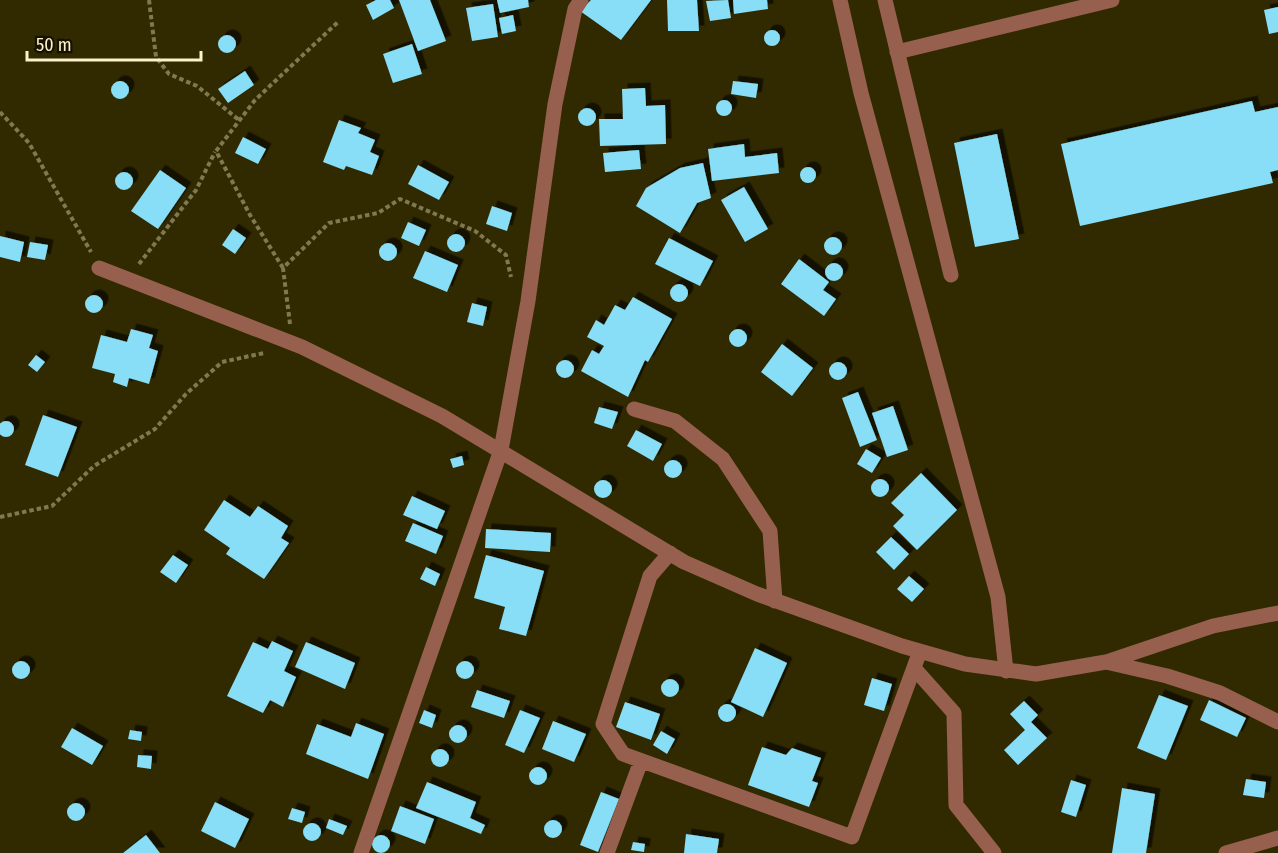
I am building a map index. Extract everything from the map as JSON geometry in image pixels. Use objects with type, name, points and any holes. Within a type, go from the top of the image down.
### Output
[{"type":"street","points":[[361,853],[501,450],[528,301],[555,104],[575,9],[581,0]]},
{"type":"street","points":[[840,0],[861,93],[998,597],[1006,671]]},
{"type":"street","points":[[885,0],[951,276]]},
{"type":"street","points":[[897,52],[1112,0]]},
{"type":"street","points":[[99,268],[302,347],[442,416],[670,553],[775,601],[965,664],[1036,674],[1106,662],[1213,626],[1278,613]]},
{"type":"street","points":[[634,409],[675,421],[723,459],[770,531],[775,601]]},
{"type":"street","points":[[670,553],[650,576],[603,724],[623,754],[852,837],[921,651]]},
{"type":"street","points":[[1106,662],[1167,676],[1220,693],[1278,722]]},
{"type":"street","points":[[914,668],[954,713],[956,805],[994,853]]},
{"type":"street","points":[[607,853],[641,761]]},
{"type":"street","points":[[1226,853],[1278,838]]},
{"type":"path","points":[[149,0],[156,57],[169,74],[196,86],[239,120]]},
{"type":"path","points":[[129,280],[195,190],[216,151],[255,100],[338,22]]},
{"type":"path","points":[[0,112],[29,143],[80,229],[99,268]]},
{"type":"path","points":[[216,151],[250,215],[283,268]]},
{"type":"building","points":[[376,0],[390,0],[394,8],[373,20],[366,5]]},
{"type":"building","points":[[399,0],[430,0],[446,41],[418,51]]},
{"type":"building","points":[[497,0],[528,0],[529,7],[500,13]]},
{"type":"building","points":[[591,0],[651,0],[621,40],[580,11]]},
{"type":"building","points":[[667,0],[697,0],[699,31],[668,31]]},
{"type":"building","points":[[728,0],[731,18],[710,21],[706,1]]},
{"type":"building","points":[[733,0],[767,0],[768,9],[734,14]]},
{"type":"building","points":[[493,4],[498,37],[472,41],[466,8]]},
{"type":"building","points":[[1278,7],[1278,32],[1269,34],[1264,10]]},
{"type":"building","points":[[513,15],[516,31],[502,34],[499,18]]},
{"type":"building","points":[[769,30],[775,30],[780,38],[778,44],[769,46],[764,41],[764,35]]},
{"type":"building","points":[[223,35],[231,35],[236,40],[234,51],[223,53],[218,48],[218,40]]},
{"type":"building","points":[[412,44],[422,74],[393,83],[383,54]]},
{"type":"building","points":[[245,71],[254,85],[228,103],[218,89]]},
{"type":"building","points":[[116,81],[124,81],[129,86],[127,97],[116,99],[111,94],[111,86]]},
{"type":"building","points":[[733,81],[758,84],[756,98],[731,94]]},
{"type":"building","points":[[645,88],[646,106],[665,105],[666,144],[600,146],[599,119],[623,119],[622,89]]},
{"type":"building","points":[[721,100],[727,100],[732,108],[730,114],[721,116],[716,111],[716,105]]},
{"type":"building","points":[[1252,101],[1255,112],[1278,107],[1278,170],[1270,172],[1273,183],[1080,226],[1061,144]]},
{"type":"building","points":[[583,108],[591,108],[596,113],[594,124],[583,126],[578,121],[578,113]]},
{"type":"building","points":[[339,120],[361,128],[358,133],[375,140],[370,152],[379,156],[372,175],[346,166],[344,170],[323,162]]},
{"type":"building","points":[[997,134],[1019,239],[975,247],[954,143]]},
{"type":"building","points":[[243,137],[266,149],[258,164],[235,153]]},
{"type":"building","points":[[744,144],[745,157],[777,153],[779,173],[712,181],[708,149]]},
{"type":"building","points":[[639,150],[641,169],[605,172],[603,153]]},
{"type":"building","points":[[703,163],[711,198],[697,203],[680,233],[636,206],[646,188],[680,168]]},
{"type":"building","points":[[418,165],[449,182],[439,200],[408,184]]},
{"type":"building","points":[[805,167],[811,167],[816,175],[814,181],[805,183],[800,178],[800,172]]},
{"type":"building","points":[[160,170],[186,188],[158,229],[131,211]]},
{"type":"building","points":[[124,172],[132,177],[133,181],[128,189],[124,190],[116,185],[115,181],[120,173]]},
{"type":"building","points":[[744,187],[768,229],[745,242],[721,200]]},
{"type":"building","points":[[492,206],[512,213],[507,231],[486,224]]},
{"type":"building","points":[[408,222],[426,230],[419,246],[401,238]]},
{"type":"building","points":[[233,229],[246,238],[235,254],[222,245]]},
{"type":"building","points":[[452,234],[460,234],[465,239],[463,250],[452,252],[447,247],[447,239]]},
{"type":"building","points":[[0,236],[24,242],[20,262],[0,257]]},
{"type":"building","points":[[829,237],[837,237],[842,242],[840,253],[829,255],[824,250],[824,242]]},
{"type":"building","points":[[669,238],[713,261],[700,286],[655,264]]},
{"type":"building","points":[[30,242],[48,245],[45,260],[27,257]]},
{"type":"building","points":[[384,243],[392,243],[397,248],[395,259],[384,261],[379,256],[379,248]]},
{"type":"building","points":[[425,251],[458,265],[447,292],[413,278]]},
{"type":"building","points":[[799,259],[829,282],[823,290],[836,299],[824,316],[781,284]]},
{"type":"building","points":[[830,263],[838,263],[843,268],[841,279],[830,281],[825,276],[825,268]]},
{"type":"building","points":[[675,284],[683,284],[688,289],[686,300],[675,302],[670,297],[670,289]]},
{"type":"building","points":[[90,295],[98,295],[103,300],[101,311],[90,313],[85,308],[85,300]]},
{"type":"building","points":[[633,297],[672,319],[648,362],[645,360],[628,397],[581,371],[592,350],[599,354],[604,346],[587,337],[596,320],[604,325],[615,305],[625,310]]},
{"type":"building","points":[[472,303],[487,307],[483,326],[467,322]]},
{"type":"building","points":[[131,329],[153,335],[149,348],[158,351],[149,384],[129,378],[127,387],[113,382],[115,374],[92,368],[101,335],[127,342]]},
{"type":"building","points":[[734,329],[742,329],[747,334],[745,345],[734,347],[729,342],[729,334]]},
{"type":"building","points":[[782,344],[813,368],[792,396],[761,372]]},
{"type":"building","points":[[36,355],[45,362],[37,372],[28,365]]},
{"type":"building","points":[[561,360],[569,360],[574,365],[572,376],[561,378],[556,373],[556,365]]},
{"type":"building","points":[[834,362],[842,362],[847,367],[845,378],[834,380],[829,375],[829,367]]},
{"type":"building","points":[[858,392],[877,440],[860,447],[842,398]]},
{"type":"building","points":[[893,406],[908,450],[887,457],[872,413]]},
{"type":"building","points":[[599,407],[618,412],[612,429],[594,423]]},
{"type":"building","points":[[43,415],[77,427],[58,477],[25,465]]},
{"type":"building","points":[[3,421],[9,421],[14,429],[12,435],[3,437],[-2,432],[-2,426]]},
{"type":"building","points":[[636,430],[662,444],[653,461],[627,446]]},
{"type":"building","points":[[866,449],[881,458],[872,473],[857,464]]},
{"type":"building","points":[[462,456],[464,465],[453,468],[450,459]]},
{"type":"building","points":[[669,460],[677,460],[682,465],[680,476],[669,478],[664,473],[664,465]]},
{"type":"building","points":[[921,473],[957,510],[917,550],[893,526],[904,515],[891,503]]},
{"type":"building","points":[[876,479],[884,479],[889,484],[887,495],[876,497],[871,492],[871,484]]},
{"type":"building","points":[[599,480],[607,480],[612,485],[610,496],[599,498],[594,493],[594,485]]},
{"type":"building","points":[[412,496],[445,511],[437,529],[403,515]]},
{"type":"building","points":[[224,500],[250,517],[258,506],[288,526],[281,538],[289,543],[264,579],[226,554],[230,548],[204,530]]},
{"type":"building","points":[[413,523],[443,536],[436,554],[405,541]]},
{"type":"building","points":[[486,529],[551,533],[550,552],[485,548]]},
{"type":"building","points":[[891,537],[909,554],[894,570],[876,552]]},
{"type":"building","points":[[173,555],[188,565],[176,583],[160,572]]},
{"type":"building","points":[[486,555],[544,571],[526,636],[499,629],[505,607],[474,598]]},
{"type":"building","points":[[426,567],[440,574],[435,586],[420,579]]},
{"type":"building","points":[[909,576],[924,589],[912,602],[897,589]]},
{"type":"building","points":[[272,641],[293,651],[284,671],[296,677],[283,707],[270,700],[263,713],[227,696],[253,642],[268,649]]},
{"type":"building","points":[[306,642],[355,663],[345,689],[295,667]]},
{"type":"building","points":[[755,648],[787,663],[763,717],[731,702]]},
{"type":"building","points":[[17,661],[25,661],[30,666],[28,677],[17,679],[12,674],[12,666]]},
{"type":"building","points":[[461,661],[469,661],[474,666],[472,677],[461,679],[456,674],[456,666]]},
{"type":"building","points":[[872,678],[892,684],[884,711],[864,705]]},
{"type":"building","points":[[666,679],[674,679],[679,684],[677,695],[666,697],[661,692],[661,684]]},
{"type":"building","points":[[477,690],[510,701],[504,718],[471,707]]},
{"type":"building","points":[[1159,695],[1188,706],[1166,760],[1137,748]]},
{"type":"building","points":[[1209,700],[1246,718],[1237,737],[1200,720]]},
{"type":"building","points":[[1024,701],[1038,715],[1031,722],[1047,738],[1018,765],[1004,750],[1025,730],[1010,714]]},
{"type":"building","points":[[625,702],[660,714],[651,740],[616,727]]},
{"type":"building","points":[[723,704],[731,704],[736,709],[734,720],[723,722],[718,717],[718,709]]},
{"type":"building","points":[[424,710],[436,715],[432,728],[419,723]]},
{"type":"building","points":[[520,710],[540,718],[524,753],[505,745]]},
{"type":"building","points":[[553,721],[586,734],[574,762],[542,749]]},
{"type":"building","points":[[356,723],[384,734],[368,779],[306,754],[317,724],[351,737]]},
{"type":"building","points":[[454,725],[462,725],[467,730],[465,741],[454,743],[449,738],[449,730]]},
{"type":"building","points":[[72,728],[103,746],[92,765],[61,747]]},
{"type":"building","points":[[130,730],[142,732],[141,741],[128,739]]},
{"type":"building","points":[[661,731],[675,739],[667,754],[653,745]]},
{"type":"building","points":[[762,747],[786,755],[792,748],[821,758],[812,781],[818,783],[809,807],[748,785]]},
{"type":"building","points":[[436,749],[444,749],[449,754],[447,765],[436,767],[431,762],[431,754]]},
{"type":"building","points":[[138,755],[152,756],[151,769],[137,767]]},
{"type":"building","points":[[534,767],[542,767],[547,772],[545,783],[534,785],[529,780],[529,772]]},
{"type":"building","points":[[1246,779],[1266,782],[1264,798],[1243,795]]},
{"type":"building","points":[[1071,780],[1086,785],[1076,817],[1061,812]]},
{"type":"building","points":[[427,782],[476,802],[470,818],[485,825],[481,834],[416,808]]},
{"type":"building","points":[[1122,788],[1155,794],[1146,853],[1112,853]]},
{"type":"building","points":[[601,792],[619,799],[598,852],[580,845]]},
{"type":"building","points":[[215,802],[249,819],[235,848],[201,831]]},
{"type":"building","points":[[72,803],[80,803],[85,808],[83,819],[72,821],[67,816],[67,808]]},
{"type":"building","points":[[400,806],[434,819],[425,844],[391,831]]},
{"type":"building","points":[[292,808],[305,812],[302,823],[288,819]]},
{"type":"building","points":[[329,819],[347,826],[343,835],[326,828]]},
{"type":"building","points":[[549,820],[557,820],[562,825],[560,836],[549,838],[544,833],[544,825]]},
{"type":"building","points":[[308,823],[316,823],[321,828],[319,839],[308,841],[303,836],[303,828]]},
{"type":"building","points":[[686,834],[719,839],[717,853],[684,853]]},
{"type":"building","points":[[146,835],[160,853],[123,853]]},
{"type":"building","points":[[377,835],[385,835],[390,840],[388,851],[377,853],[372,848],[372,840]]},
{"type":"building","points":[[633,842],[645,844],[644,852],[631,850]]}]
